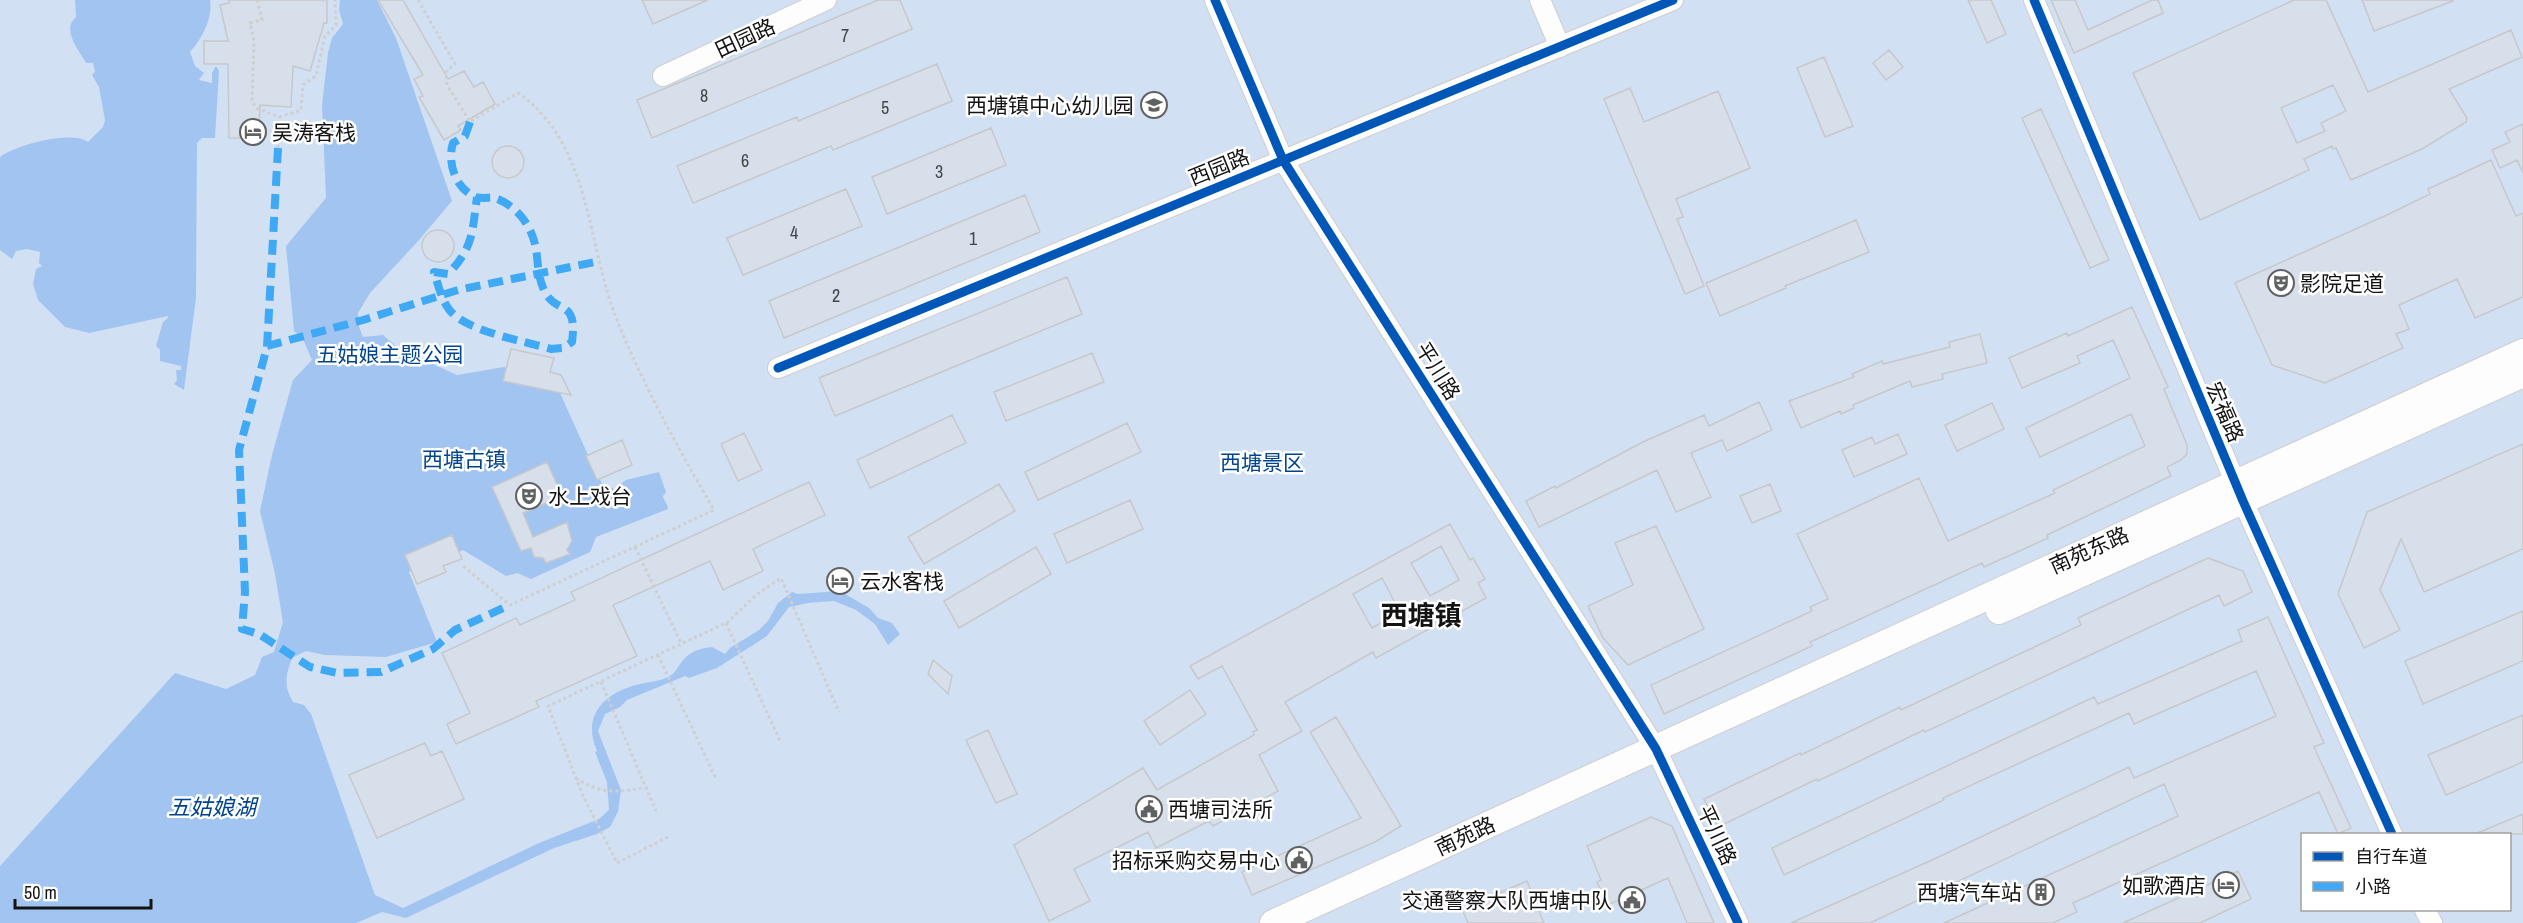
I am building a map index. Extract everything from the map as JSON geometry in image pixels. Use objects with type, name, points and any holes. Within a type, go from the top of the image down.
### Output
[{"type":"main road","name":"南苑东路","points":[[1659,756],[2239,492],[2523,352]]},
{"type":"main road","name":"南苑东路","points":[[2239,492],[2523,374]]},
{"type":"main road","name":"南苑路","points":[[1273,923],[1659,756]]},
{"type":"main road","name":"南苑路","points":[[1307,923],[1659,756]]},
{"type":"street","name":"田园路","points":[[663,76],[826,0]]},
{"type":"street","name":"平川路","points":[[1215,0],[1283,160],[1659,756],[1738,923]]},
{"type":"street","points":[[1540,0],[1560,47]]},
{"type":"street","name":"西园路","points":[[778,368],[1673,0]]},
{"type":"street","name":"宏福路","points":[[2034,0],[2239,492],[2392,833]]},
{"type":"path","points":[[257,0],[262,20],[250,23],[254,41],[252,101],[256,108],[279,117],[301,110],[303,85],[316,76],[325,36],[336,25],[335,0]]},
{"type":"path","points":[[418,0],[455,64],[446,72],[447,85],[470,122],[518,93],[535,105],[571,160],[617,321],[681,454],[714,510],[510,605],[464,566]]},
{"type":"path","points":[[278,148],[279,117]]},
{"type":"path","points":[[634,548],[681,644]]},
{"type":"path","points":[[668,837],[617,863],[575,777],[548,706],[726,623],[756,595],[781,578],[839,712]]},
{"type":"path","points":[[726,623],[781,743]]},
{"type":"path","points":[[658,655],[716,779]]},
{"type":"path","points":[[601,682],[656,812]]},
{"type":"path","points":[[575,777],[586,785],[603,792],[624,792],[645,787]]},
{"type":"green space","name":"西塘景区","points":[[0,0],[2523,0],[2523,923],[0,923]]},
{"type":"water","points":[[75,0],[210,0],[210,14],[205,29],[190,52],[195,66],[204,73],[199,80],[212,83],[212,73],[215,67],[219,71],[215,138],[202,138],[197,143],[196,298],[184,390],[174,384],[177,380],[176,370],[181,370],[181,366],[160,361],[160,350],[156,346],[163,322],[168,316],[89,333],[65,327],[38,300],[33,284],[36,269],[42,266],[39,263],[40,252],[27,249],[16,251],[12,259],[0,250],[0,157],[18,148],[44,140],[70,138],[88,142],[103,127],[105,120],[99,87],[92,75],[95,72],[93,63],[86,63],[71,34],[70,28],[76,17]]},
{"type":"water","name":"五姑娘湖","points":[[340,0],[377,0],[396,38],[452,201],[370,293],[358,313],[359,327],[363,337],[383,335],[398,348],[457,375],[504,367],[506,368],[504,381],[546,390],[556,384],[597,480],[600,479],[602,484],[614,489],[626,480],[659,472],[666,492],[663,496],[668,509],[596,537],[590,552],[531,579],[517,573],[506,576],[463,550],[409,572],[437,642],[386,657],[325,655],[306,651],[292,658],[287,675],[288,690],[293,702],[304,705],[311,714],[375,895],[403,908],[539,843],[599,819],[609,810],[607,782],[595,752],[597,751],[593,738],[592,726],[599,707],[607,699],[627,688],[668,677],[686,657],[694,652],[712,647],[725,654],[730,648],[759,630],[768,621],[778,603],[792,592],[798,594],[840,591],[869,608],[878,618],[892,623],[900,634],[888,645],[875,624],[856,610],[834,601],[789,607],[767,636],[717,668],[689,678],[685,676],[627,700],[620,707],[605,714],[598,731],[621,790],[618,812],[610,827],[597,834],[554,848],[406,918],[382,912],[356,923],[0,923],[0,866],[175,673],[226,689],[255,675],[262,657],[274,652],[283,622],[275,574],[260,511],[272,455],[293,380],[312,360],[302,337],[294,331],[286,246],[326,198],[322,105],[328,53],[332,38],[343,24],[339,10]]},
{"type":"building","points":[[229,0],[327,0],[327,23],[324,23],[310,71],[293,66],[291,107],[260,105],[259,138],[229,138],[228,64],[204,64],[204,41],[228,41],[220,5],[229,3]]},
{"type":"building","points":[[378,0],[403,0],[448,79],[464,71],[474,87],[483,82],[495,104],[458,126],[461,130],[444,140],[419,97],[423,96],[414,79],[423,75]]},
{"type":"building","points":[[642,0],[708,0],[653,24]]},
{"type":"building","points":[[878,0],[900,0],[912,29],[652,138],[637,100]]},
{"type":"building","points":[[1968,0],[1991,0],[2006,34],[1987,43]]},
{"type":"building","points":[[2051,0],[2075,0],[2088,30],[2152,0],[2158,0],[2163,13],[2074,53]]},
{"type":"building","points":[[2294,0],[2326,0],[2368,92],[2511,30],[2522,57],[2449,89],[2467,118],[2466,122],[2422,149],[2351,180],[2336,148],[2333,149],[2332,146],[2304,159],[2309,170],[2200,220],[2133,73]],"holes":[[[2333,85],[2346,111],[2321,123],[2325,131],[2297,143],[2281,108]]]},
{"type":"building","points":[[2362,0],[2452,0],[2453,1],[2374,31]]},
{"type":"building","points":[[1889,50],[1903,67],[1886,80],[1873,63]]},
{"type":"building","points":[[1824,57],[1853,126],[1825,137],[1797,68]]},
{"type":"building","points":[[937,64],[952,101],[833,150],[831,146],[693,203],[677,166],[797,117],[798,121]]},
{"type":"building","points":[[1630,88],[1644,122],[1718,91],[1750,168],[1676,199],[1683,217],[1677,219],[1704,286],[1685,294],[1604,99]]},
{"type":"building","points":[[2041,109],[2109,260],[2090,268],[2022,118]]},
{"type":"building","points":[[2523,124],[2523,173],[2517,160],[2500,168],[2492,150],[2510,142],[2505,132]]},
{"type":"building","points":[[991,128],[1006,165],[887,214],[872,177]]},
{"type":"building","points":[[508,146],[519,151],[524,162],[519,173],[508,178],[497,173],[492,162],[497,151]]},
{"type":"building","points":[[2491,160],[2516,216],[2523,213],[2523,297],[2475,318],[2457,279],[2399,305],[2409,329],[2396,334],[2403,348],[2325,383],[2272,365],[2235,283],[2389,214],[2430,194],[2428,189]]},
{"type":"building","points":[[846,189],[862,226],[743,275],[727,238]]},
{"type":"building","points":[[1025,195],[1040,232],[784,338],[769,301]]},
{"type":"building","points":[[1856,220],[1869,252],[1785,286],[1786,288],[1720,316],[1706,283]]},
{"type":"building","points":[[438,230],[449,235],[454,246],[449,257],[438,262],[427,257],[422,246],[427,235]]},
{"type":"building","points":[[1067,277],[1082,314],[835,416],[819,378]]},
{"type":"building","points":[[2132,307],[2168,387],[2164,389],[2187,445],[2187,454],[2167,467],[2171,476],[2047,535],[2048,538],[1984,567],[1982,563],[1810,642],[1812,646],[1664,714],[1651,685],[1812,611],[1810,607],[1828,599],[1797,534],[1919,478],[1948,541],[2055,493],[2053,490],[2145,446],[2131,414],[2040,457],[2026,428],[2130,378],[2113,340],[2077,356],[2080,363],[2022,388],[2009,358],[2067,333],[2068,336]]},
{"type":"building","points":[[1980,334],[1987,363],[1942,374],[1943,379],[1912,387],[1910,381],[1853,405],[1854,408],[1841,414],[1840,411],[1801,428],[1789,401],[1854,377],[1852,374],[1882,361],[1883,364],[1950,347],[1949,342]]},
{"type":"building","points":[[511,349],[554,358],[550,372],[561,375],[571,395],[503,381]]},
{"type":"building","points":[[1092,353],[1104,382],[1006,421],[994,392]]},
{"type":"building","points":[[1759,402],[1772,430],[1727,451],[1722,440],[1691,453],[1711,497],[1676,512],[1657,470],[1539,527],[1526,501],[1555,486],[1556,488],[1643,442],[1704,415],[1709,426]]},
{"type":"building","points":[[1992,403],[2004,429],[1957,451],[1945,425]]},
{"type":"building","points":[[952,415],[966,443],[870,488],[857,460]]},
{"type":"building","points":[[1127,423],[1141,452],[1038,500],[1025,472]]},
{"type":"building","points":[[744,433],[762,470],[738,481],[721,444]]},
{"type":"building","points":[[1898,434],[1907,454],[1854,477],[1842,450],[1872,437],[1875,444]]},
{"type":"building","points":[[622,440],[632,465],[597,480],[586,456]]},
{"type":"building","points":[[2523,444],[2523,549],[2424,592],[2401,539],[2380,590],[2400,630],[2364,648],[2338,594],[2367,512]]},
{"type":"building","name":"水上戏台","points":[[547,462],[562,496],[523,513],[533,537],[567,522],[572,541],[567,550],[570,554],[546,563],[543,558],[534,557],[531,548],[521,551],[492,487]]},
{"type":"building","points":[[809,482],[825,515],[753,549],[763,571],[723,590],[710,561],[613,605],[637,656],[536,701],[539,707],[456,744],[447,724],[470,713],[442,653],[516,618],[520,625],[575,600],[571,592]]},
{"type":"building","points":[[999,484],[1015,511],[924,564],[908,537]]},
{"type":"building","points":[[1770,484],[1781,511],[1752,523],[1740,496]]},
{"type":"building","points":[[1130,500],[1143,529],[1067,563],[1054,534]]},
{"type":"building","points":[[1450,524],[1470,560],[1473,558],[1485,579],[1478,583],[1486,598],[1376,658],[1373,652],[1285,702],[1302,731],[1259,755],[1278,791],[1213,826],[1209,821],[1156,848],[1148,832],[1074,869],[1090,901],[1049,921],[1014,845],[1143,768],[1157,790],[1254,735],[1253,732],[1257,730],[1222,666],[1198,679],[1190,666]],"holes":[[[1441,546],[1459,580],[1430,596],[1411,563]],[[1382,578],[1400,612],[1372,628],[1353,594]]]},
{"type":"building","points":[[1656,526],[1704,629],[1628,665],[1603,638],[1588,606],[1633,585],[1615,543]]},
{"type":"building","points":[[452,535],[462,559],[443,566],[446,572],[417,584],[405,555]]},
{"type":"building","points":[[1036,547],[1051,574],[959,628],[944,601]]},
{"type":"building","points":[[2208,558],[2243,571],[2252,592],[2224,606],[2219,595],[1818,781],[1817,779],[1718,827],[1704,799],[2081,625],[2078,618]]},
{"type":"building","points":[[2523,611],[2523,661],[2423,704],[2405,661]]},
{"type":"building","points":[[2268,617],[2324,743],[2314,747],[2351,828],[2338,833],[2319,792],[2073,903],[2077,912],[2053,923],[1944,923],[2178,816],[2164,784],[1870,923],[1791,923],[1932,860],[2129,767],[2134,778],[2276,716],[2256,671],[2134,724],[2129,713],[1943,798],[1944,800],[1784,875],[1772,848],[2094,697],[2098,704],[2242,641],[2238,630]]},
{"type":"building","points":[[933,660],[952,676],[948,694],[928,674]]},
{"type":"building","points":[[1190,690],[1206,714],[1160,745],[1144,721]]},
{"type":"building","points":[[2523,715],[2523,762],[2446,795],[2428,755]]},
{"type":"building","points":[[1336,717],[1401,826],[1375,842],[1252,895],[1242,872],[1361,818],[1310,732]]},
{"type":"building","points":[[988,730],[1017,794],[996,803],[966,740]]},
{"type":"building","points":[[425,743],[431,756],[442,751],[464,799],[377,838],[349,775]]},
{"type":"building","points":[[2523,814],[2523,834],[2477,833]]},
{"type":"building","points":[[1651,817],[1672,826],[1714,923],[1687,923],[1668,878],[1608,905],[1597,882],[1601,880],[1587,846]]},
{"type":"building","name":"如歌酒店","points":[[2238,871],[2251,899],[2200,923],[2123,923]]},
{"type":"building","points":[[1527,881],[1544,923],[1468,923],[1462,909]]},
{"type":"marked path","points":[[470,122],[465,136],[453,143],[451,158],[454,174],[469,193],[478,198],[499,199],[515,210],[524,220],[534,239],[544,290],[554,303],[569,313],[572,319],[572,342],[563,348],[551,349],[480,329],[456,316],[448,308],[434,272],[448,274],[463,256],[472,230],[477,197]]},
{"type":"marked path","points":[[278,148],[267,347],[239,450],[245,592],[242,629],[259,634],[310,667],[337,673],[381,672],[433,649],[455,630],[510,605]]},
{"type":"marked path","points":[[267,346],[363,320],[458,290],[600,261]]},
{"type":"cycle path","points":[[1215,0],[1283,160],[1656,749],[1738,923]]},
{"type":"cycle path","points":[[778,368],[1673,0]]},
{"type":"cycle path","points":[[2034,0],[2243,501],[2392,833]]},
{"type":"place","name":"西塘镇中心幼儿园","points":[[1154,105]]},
{"type":"place","name":"吴涛客栈","points":[[253,132]]},
{"type":"place","name":"影院足道","points":[[2281,283]]},
{"type":"place","name":"水上戏台","points":[[529,496]]},
{"type":"place","name":"云水客栈","points":[[840,581]]},
{"type":"place","name":"西塘司法所","points":[[1149,809]]},
{"type":"place","name":"招标采购交易中心","points":[[1299,860]]},
{"type":"place","name":"如歌酒店","points":[[2226,885]]},
{"type":"place","name":"西塘汽车站","points":[[2041,892]]},
{"type":"place","name":"交通警察大队西塘中队","points":[[1632,900]]},
{"type":"district","name":"西塘镇","points":[[1421,615]]},
{"type":"park label","name":"五姑娘主题公园","points":[[390,354]]},
{"type":"park label","name":"西塘古镇","points":[[464,459]]}]
